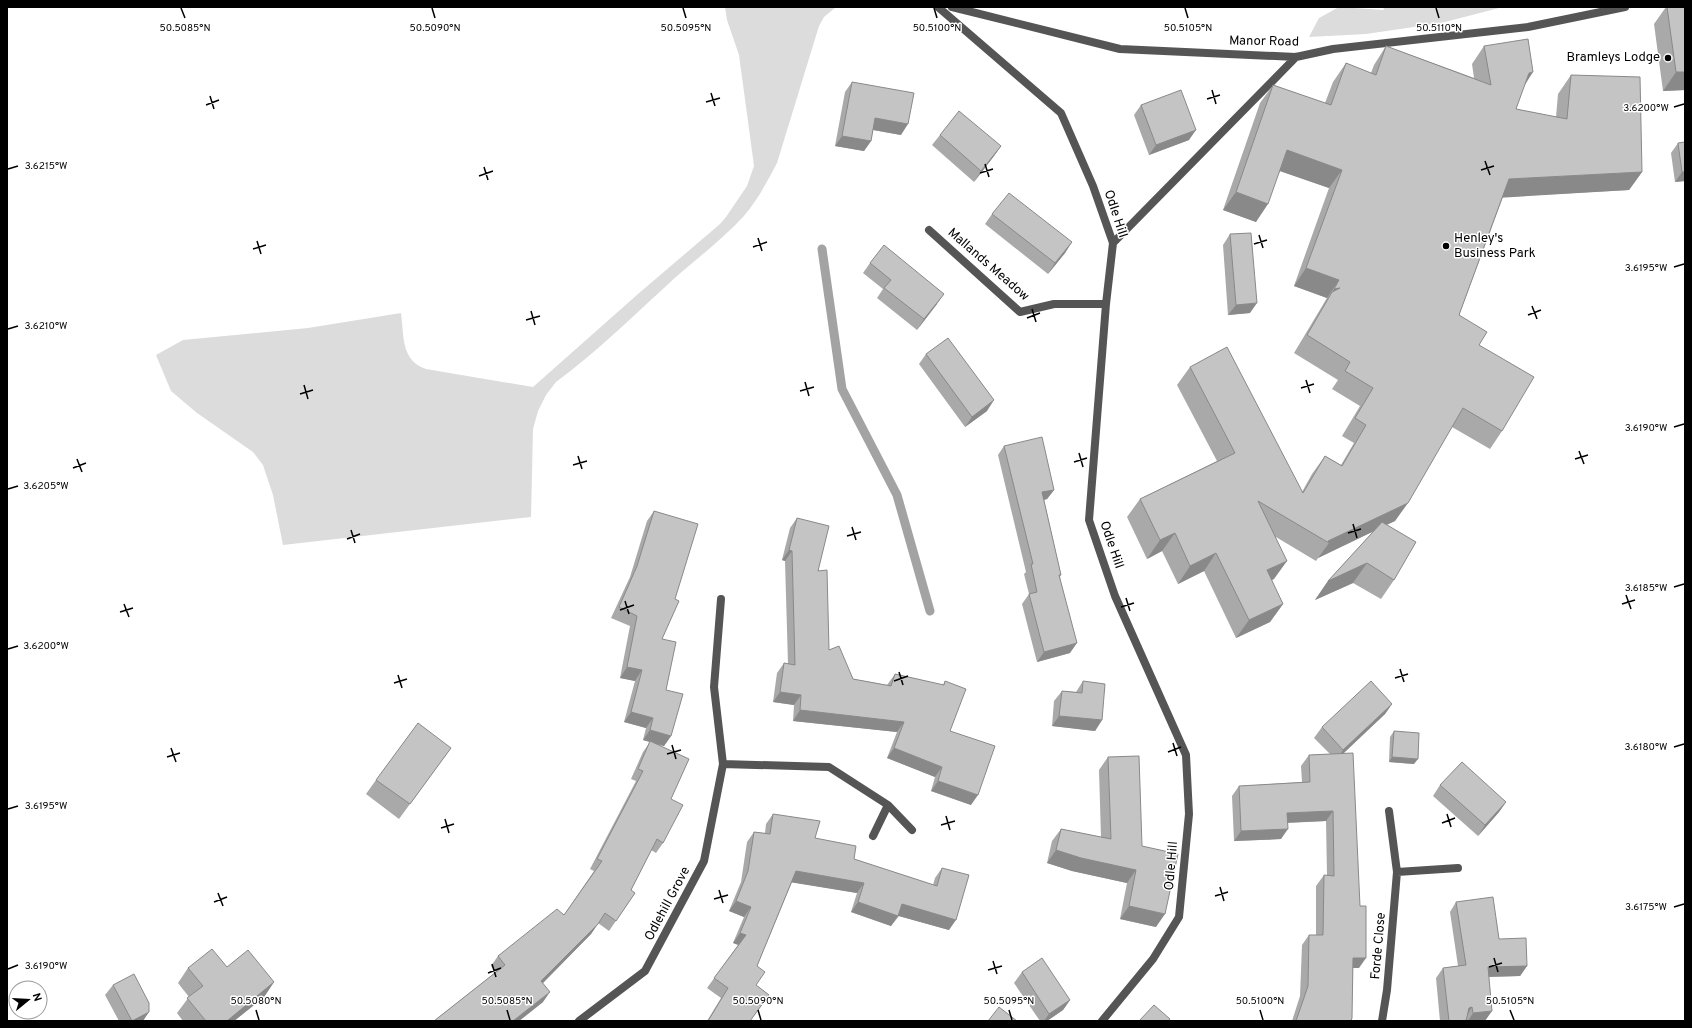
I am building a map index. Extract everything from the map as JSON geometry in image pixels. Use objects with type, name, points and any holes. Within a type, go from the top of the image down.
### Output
[{"type":"street","name":"Odle Hill","points":[[938,7],[1061,113],[1093,186],[1113,244],[1106,304],[1089,520],[1115,596],[1186,755],[1189,814],[1179,917],[1153,959],[1102,1021]]},
{"type":"street","name":"Manor Road","points":[[952,7],[1120,49],[1296,57],[1333,49],[1528,27],[1624,7]]},
{"type":"street","points":[[1113,244],[1296,57]]},
{"type":"street","name":"Mallands Meadow","points":[[929,230],[1020,312],[1054,304],[1106,304]]},
{"type":"street","name":"Odlehill Grove","points":[[579,1021],[645,971],[704,861],[723,764],[714,687],[721,599]]},
{"type":"street","points":[[723,764],[829,767],[888,805],[912,830]]},
{"type":"street","points":[[873,836],[888,805]]},
{"type":"street","name":"Forde Close","points":[[1382,1021],[1387,990],[1397,872],[1389,811]]},
{"type":"street","points":[[1397,872],[1458,868]]},
{"type":"shaded area","points":[[725,7],[836,7],[824,17],[819,26],[777,163],[762,191],[748,211],[724,236],[584,360],[556,382],[546,395],[538,411],[533,429],[531,517],[283,545],[273,495],[263,465],[253,452],[197,413],[171,391],[156,355],[183,340],[308,328],[401,313],[405,347],[412,360],[418,365],[426,369],[533,387],[720,224],[747,186],[754,166],[739,55],[727,20]]},
{"type":"shaded area","points":[[1339,7],[1384,10],[1383,7],[1503,7],[1441,23],[1366,34],[1309,37],[1319,18]]},
{"type":"building","points":[[1667,7],[1685,7],[1685,72],[1676,72]]},
{"type":"building","points":[[1528,39],[1533,72],[1529,73],[1516,109],[1567,119],[1571,75],[1640,77],[1642,172],[1509,179],[1459,315],[1487,332],[1479,345],[1534,377],[1502,431],[1463,408],[1408,503],[1328,541],[1329,543],[1258,501],[1287,561],[1267,570],[1283,604],[1249,620],[1216,553],[1190,566],[1175,533],[1160,540],[1140,499],[1235,453],[1190,367],[1227,347],[1303,493],[1325,456],[1342,466],[1366,425],[1355,418],[1373,388],[1345,371],[1350,362],[1307,335],[1332,292],[1340,288],[1334,289],[1339,280],[1306,268],[1342,170],[1287,150],[1268,204],[1236,192],[1273,85],[1331,105],[1346,63],[1376,75],[1386,46],[1491,85],[1484,46]]},
{"type":"building","points":[[852,82],[914,93],[908,124],[875,118],[871,141],[842,136]]},
{"type":"building","points":[[1181,90],[1196,130],[1156,145],[1141,105]]},
{"type":"building","points":[[959,111],[1001,146],[981,171],[940,135]]},
{"type":"building","points":[[1685,142],[1685,172],[1682,172],[1678,143]]},
{"type":"building","points":[[1009,193],[1072,242],[1055,263],[992,214]]},
{"type":"building","points":[[1251,233],[1257,303],[1236,305],[1230,234]]},
{"type":"building","points":[[884,245],[944,294],[924,319],[884,288],[891,280],[870,263]]},
{"type":"building","points":[[948,338],[994,400],[972,417],[926,354]]},
{"type":"building","points":[[1042,437],[1054,490],[1042,492],[1061,575],[1059,575],[1077,643],[1044,652],[1029,594],[1037,592],[1031,564],[1033,564],[1004,446]]},
{"type":"building","points":[[654,511],[698,524],[675,599],[679,601],[662,639],[676,642],[666,690],[683,694],[671,736],[650,730],[653,718],[631,712],[642,670],[627,667],[637,616],[619,607],[637,566]]},
{"type":"building","points":[[797,518],[829,526],[818,571],[827,570],[829,650],[839,646],[853,679],[891,686],[895,674],[944,685],[945,681],[966,689],[950,731],[995,746],[978,795],[938,781],[942,767],[894,748],[904,722],[800,710],[801,695],[780,692],[784,663],[795,665],[792,551],[789,550]]},
{"type":"building","points":[[1382,522],[1416,542],[1394,580],[1367,563],[1328,581]]},
{"type":"building","points":[[1083,681],[1105,684],[1102,720],[1059,716],[1062,691],[1082,693]]},
{"type":"building","points":[[1371,681],[1392,704],[1343,750],[1322,727]]},
{"type":"building","points":[[418,723],[451,748],[410,804],[376,780]]},
{"type":"building","points":[[1394,731],[1419,733],[1418,759],[1392,757]]},
{"type":"building","points":[[650,741],[689,759],[671,799],[683,805],[663,843],[657,839],[631,890],[635,893],[616,921],[605,913],[598,924],[541,981],[550,992],[513,1021],[434,1021],[505,965],[498,956],[557,909],[564,915],[602,861],[597,859],[643,771],[638,769]]},
{"type":"building","points":[[1353,753],[1360,906],[1366,906],[1366,958],[1353,958],[1351,1021],[1296,1021],[1308,986],[1309,935],[1323,935],[1324,875],[1334,876],[1333,811],[1287,813],[1288,829],[1241,831],[1239,786],[1310,782],[1309,755]]},
{"type":"building","points":[[1139,756],[1142,846],[1178,854],[1165,914],[1129,906],[1136,870],[1081,858],[1056,850],[1061,829],[1111,839],[1108,757]]},
{"type":"building","points":[[1462,762],[1506,802],[1485,825],[1440,785]]},
{"type":"building","points":[[773,814],[820,821],[815,838],[856,846],[854,859],[937,886],[942,868],[969,875],[956,920],[902,904],[898,916],[858,902],[864,883],[796,871],[757,966],[765,972],[756,985],[769,995],[750,1021],[708,1021],[728,988],[714,978],[746,935],[740,933],[751,907],[736,901],[748,871],[754,832],[770,834]]},
{"type":"building","points":[[1493,897],[1499,939],[1526,938],[1527,966],[1488,967],[1492,1011],[1473,1013],[1472,1007],[1469,1008],[1466,1021],[1449,1021],[1443,968],[1466,965],[1456,902]]},
{"type":"building","points":[[212,949],[227,967],[248,950],[274,982],[227,1021],[206,1021],[187,998],[203,986],[188,968]]},
{"type":"building","points":[[1042,958],[1070,1000],[1049,1014],[1022,972]]},
{"type":"building","points":[[134,974],[149,1003],[149,1012],[132,1021],[113,985]]},
{"type":"building","points":[[1154,1005],[1170,1019],[1168,1021],[1139,1021]]},
{"type":"building","points":[[999,1007],[1017,1021],[988,1021]]},
{"type":"waterway","points":[[822,249],[842,389],[897,495],[930,611]]},
{"type":"place","name":"Bramleys Lodge","points":[[1668,58]]},
{"type":"place","name":"Henley's Business Park","points":[[1446,246]]}]
